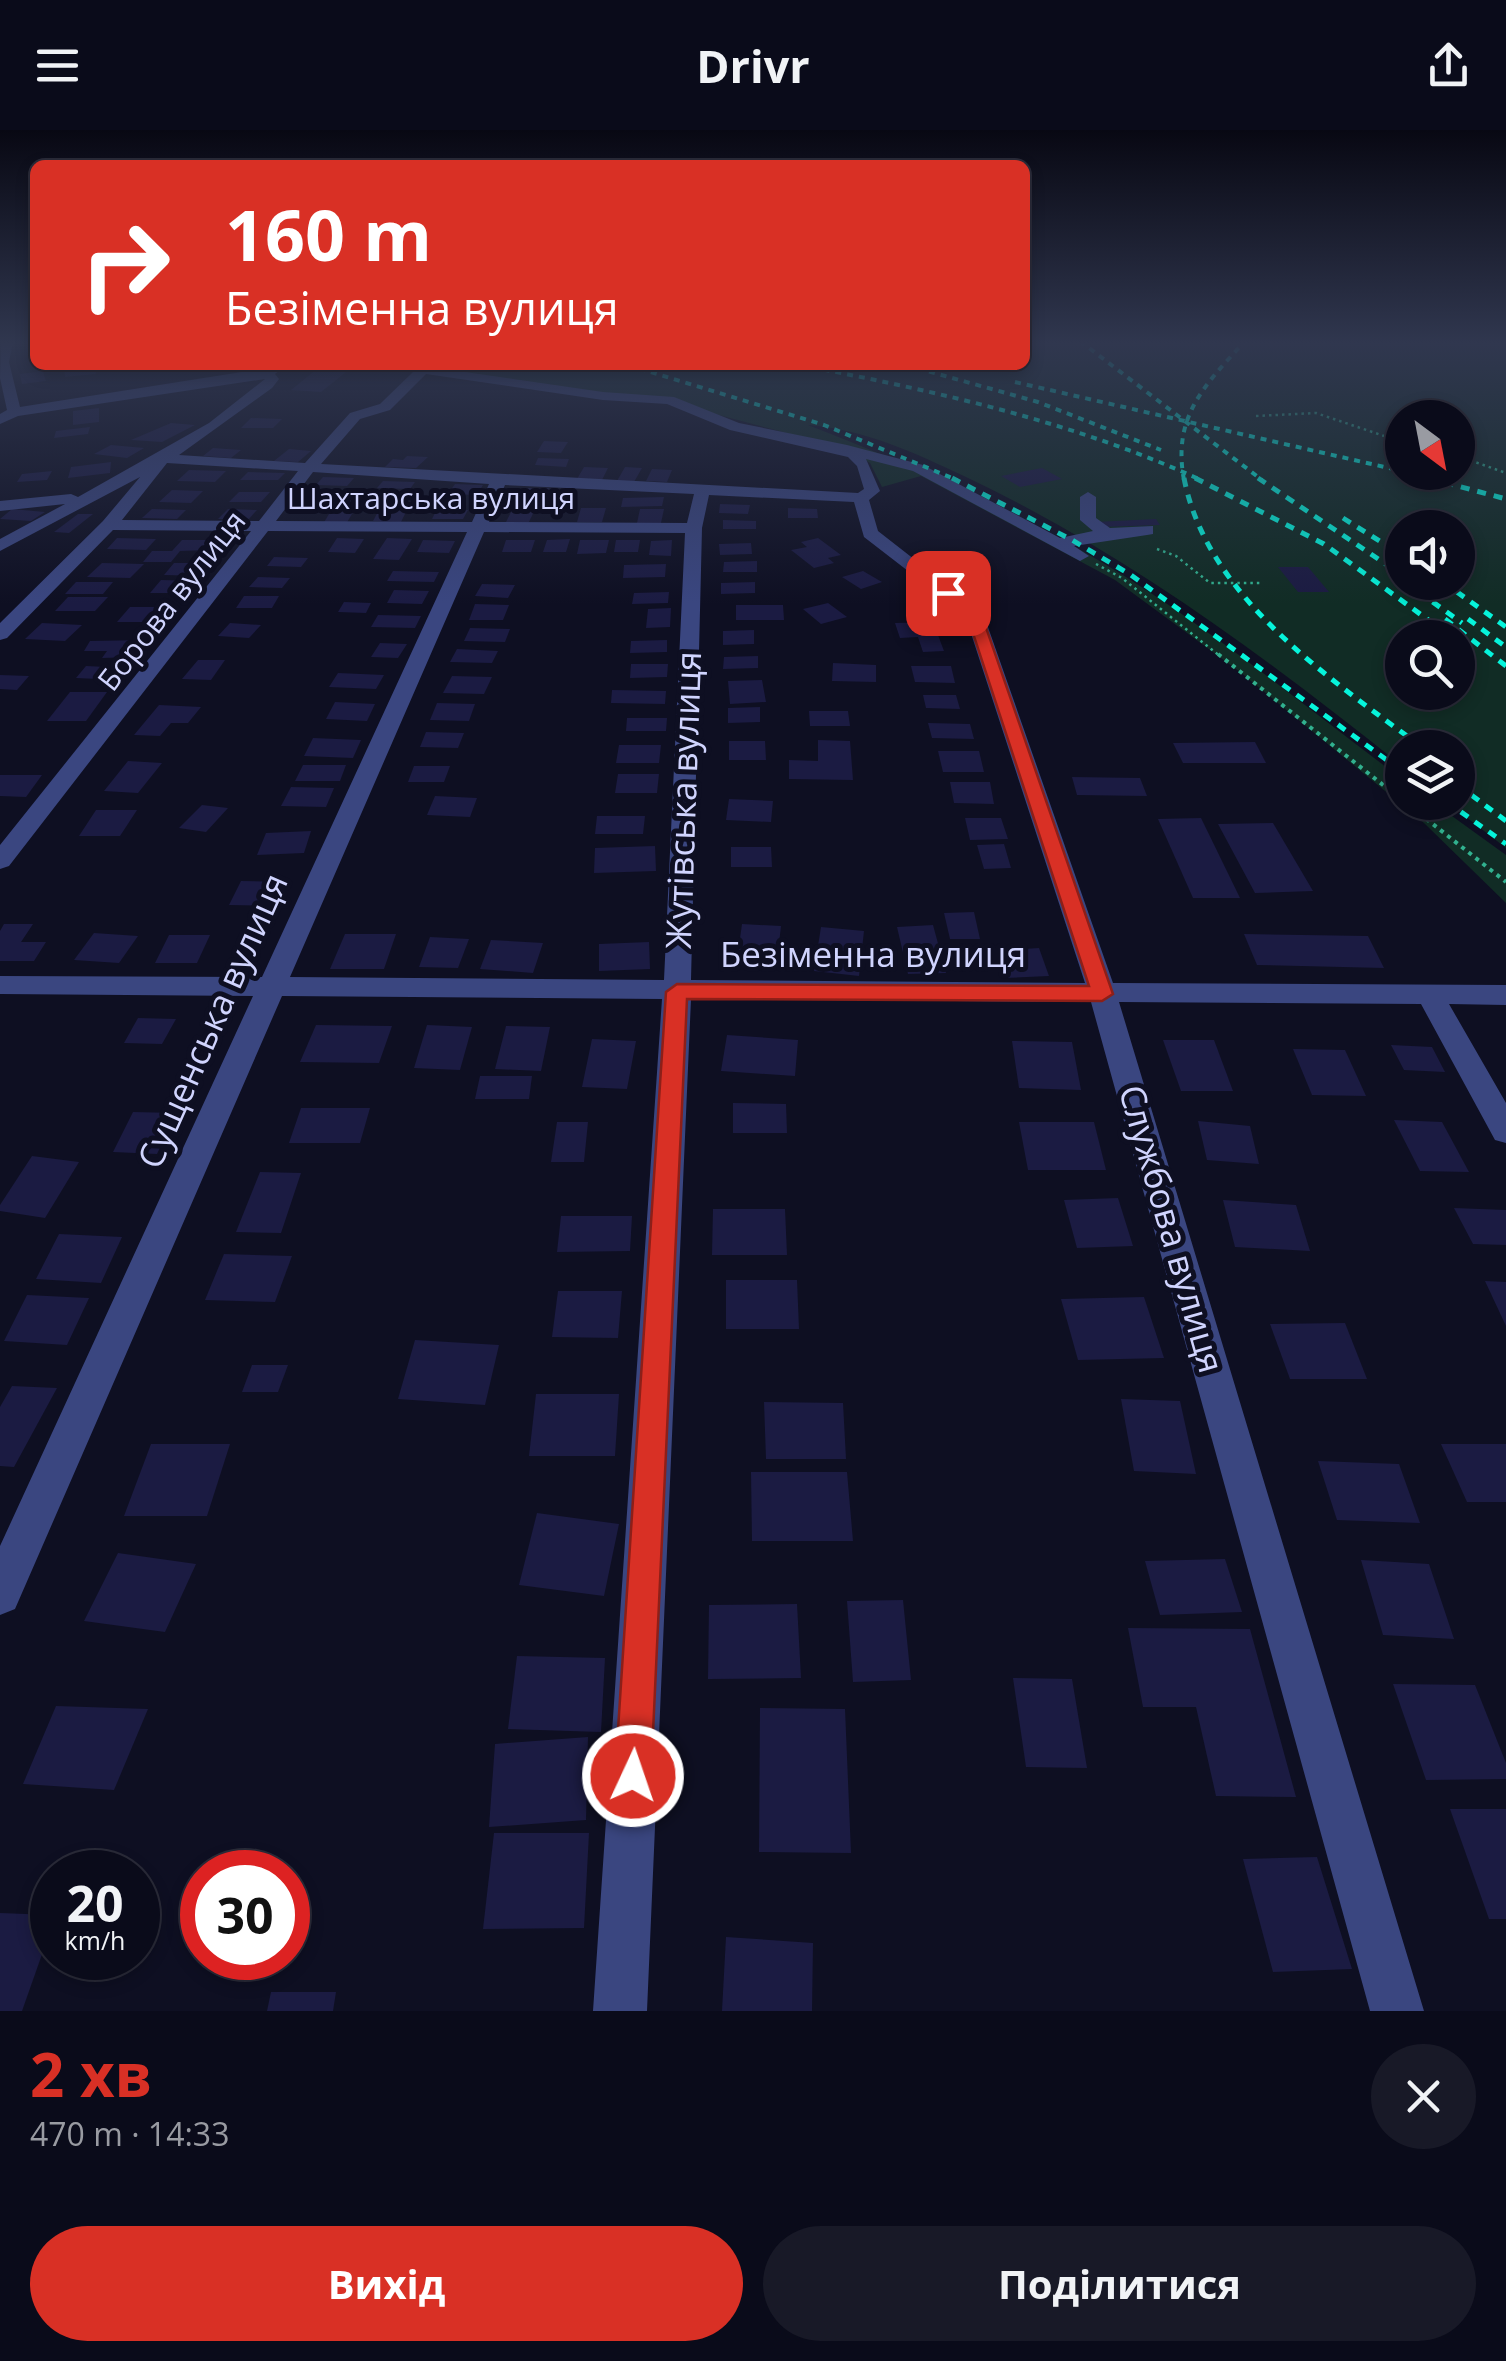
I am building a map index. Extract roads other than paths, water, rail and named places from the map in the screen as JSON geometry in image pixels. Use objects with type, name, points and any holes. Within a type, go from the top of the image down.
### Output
[{"type":"street","points":[[0,546],[162,458],[206,429]]},
{"type":"street","name":"Борова вулиця","points":[[0,862],[344,429]]},
{"type":"street","points":[[743,429],[918,468],[1080,556]]},
{"type":"street","name":"Службова вулиця","points":[[830,446],[853,454],[864,466],[872,491],[861,498],[870,533],[974,613],[1102,994],[1398,2011]]},
{"type":"street","points":[[162,458],[861,498]]},
{"type":"street","points":[[0,634],[108,525],[162,458]]},
{"type":"street","name":"Сущенська вулиця","points":[[0,1594],[499,480]]},
{"type":"street","name":"Жутівська вулиця","points":[[620,2011],[677,992],[694,528],[703,488]]},
{"type":"street","points":[[1088,497],[1088,520],[1107,533]]},
{"type":"street","points":[[0,506],[84,498]]},
{"type":"street","name":"Шахтарська вулиця","points":[[108,525],[694,528]]},
{"type":"street","points":[[1057,544],[1107,533],[1147,530]]},
{"type":"street","name":"Безіменна вулиця","points":[[0,985],[1506,995]]},
{"type":"street","points":[[1430,994],[1506,1131]]},
{"type":"railway","points":[[833,429],[957,480]]},
{"type":"railway","points":[[1066,429],[1183,472]]},
{"type":"railway","points":[[1107,429],[1161,450]]},
{"type":"railway","points":[[1183,472],[1185,429]]},
{"type":"railway","points":[[1195,429],[1262,480]]},
{"type":"railway","points":[[1218,429],[1385,467]]},
{"type":"railway","points":[[1183,472],[1201,480]]},
{"type":"railway","points":[[1183,472],[1184,480]]},
{"type":"railway","points":[[952,478],[1131,575],[1385,759]]},
{"type":"railway","points":[[1184,478],[1197,521],[1218,561],[1245,598],[1313,664],[1399,730]]},
{"type":"railway","points":[[1195,478],[1324,544],[1428,620]]},
{"type":"railway","points":[[1258,478],[1385,564]]},
{"type":"railway","points":[[1473,490],[1506,499]]},
{"type":"railway","points":[[1343,518],[1385,544]]},
{"type":"railway","points":[[1430,600],[1458,620]]},
{"type":"railway","points":[[1468,600],[1506,627]]},
{"type":"railway","points":[[1445,619],[1506,666]]},
{"type":"railway","points":[[1468,619],[1506,647]]},
{"type":"railway","points":[[1475,798],[1506,821]]},
{"type":"railway","points":[[1472,820],[1506,844]]}]
